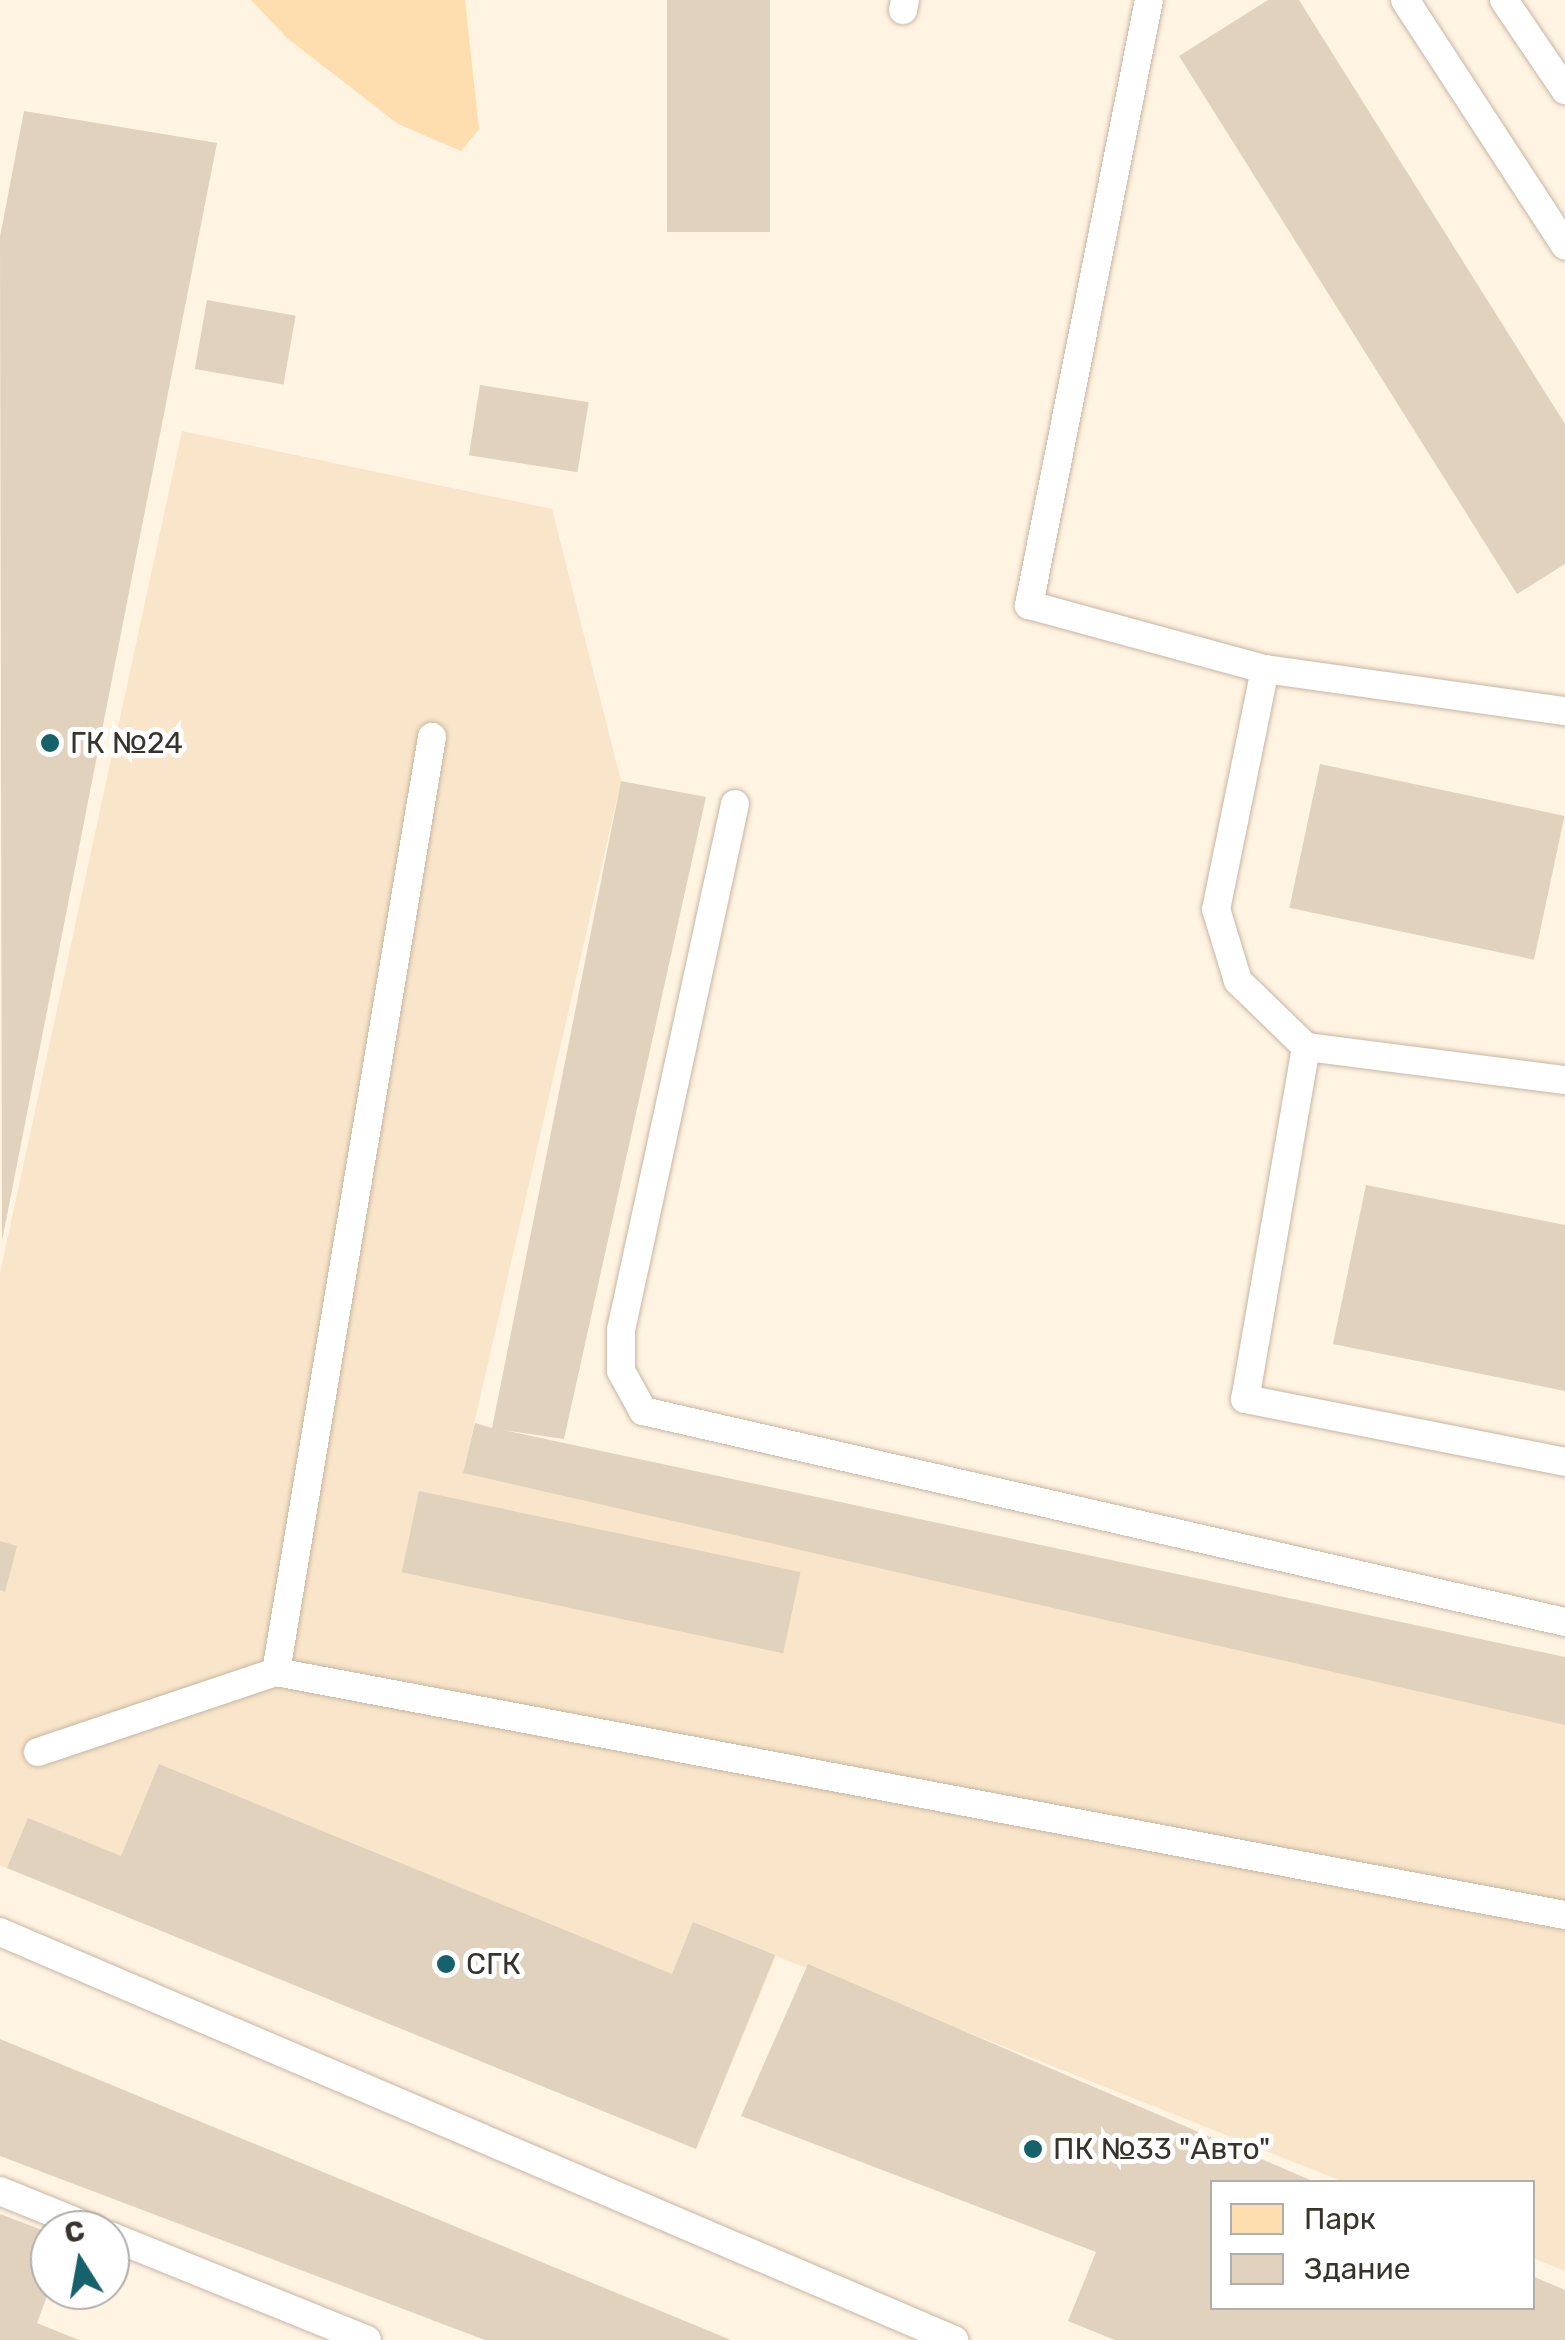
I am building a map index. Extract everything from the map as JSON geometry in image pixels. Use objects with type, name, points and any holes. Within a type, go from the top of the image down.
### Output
[{"type":"lane","points":[[1149,0],[1029,606],[1265,669],[1565,711]]},
{"type":"lane","points":[[1404,0],[1565,244]]},
{"type":"lane","points":[[1504,0],[1565,90]]},
{"type":"lane","points":[[1265,669],[1216,909],[1238,982],[1306,1047],[1565,1080]]},
{"type":"lane","points":[[276,1672],[432,738]]},
{"type":"lane","points":[[735,804],[621,1330],[621,1372],[643,1411],[1565,1622]]},
{"type":"lane","points":[[1306,1047],[1245,1399],[1565,1462]]},
{"type":"lane","points":[[38,1752],[276,1672],[1565,1915]]},
{"type":"lane","points":[[0,1932],[954,2340]]},
{"type":"lane","points":[[0,2191],[47,2210]]},
{"type":"lane","points":[[130,2244],[367,2340]]},
{"type":"shaded area","name":"СГК","points":[[182,431],[552,509],[621,781],[463,1473],[1565,1724],[1565,2271],[1535,2259],[1535,2180],[1339,2180],[776,1956],[696,2149],[0,1865],[0,1273]]},
{"type":"green space","points":[[251,0],[465,0],[479,129],[461,151],[398,124],[287,38]]},
{"type":"building","points":[[667,0],[770,0],[770,232],[667,232]]},
{"type":"building","points":[[1268,0],[1299,0],[1565,424],[1565,564],[1517,594],[1179,56]]},
{"type":"building","name":"ГК №24","points":[[24,111],[217,143],[2,1241],[0,237]]},
{"type":"building","points":[[207,300],[296,316],[283,385],[195,369]]},
{"type":"building","points":[[480,385],[589,402],[578,472],[469,455]]},
{"type":"building","points":[[1320,764],[1565,816],[1534,960],[1289,908]]},
{"type":"building","points":[[621,781],[706,797],[564,1439],[503,1430],[1565,1657],[1565,1725],[463,1473],[475,1423],[492,1428]]},
{"type":"building","points":[[1366,1185],[1565,1225],[1565,1391],[1333,1344]]},
{"type":"building","points":[[419,1491],[800,1572],[783,1653],[402,1572]]},
{"type":"building","points":[[0,1541],[17,1546],[5,1592],[0,1590]]},
{"type":"building","name":"СГК","points":[[159,1764],[672,1974],[693,1922],[775,1955],[696,2149],[7,1868],[28,1818],[121,1856]]},
{"type":"building","name":"ПК №33 \"Авто\"","points":[[808,1964],[1310,2180],[1210,2180],[1210,2310],[1535,2310],[1535,2277],[1565,2290],[1565,2340],[1115,2340],[1068,2321],[1096,2252],[741,2116]]},
{"type":"building","points":[[0,2039],[731,2340],[485,2340],[0,2156]]},
{"type":"building","points":[[0,2214],[30,2225],[30,2310],[42,2310],[37,2323],[79,2340],[0,2340]]},
{"type":"place","name":"ГК №24","points":[[50,743]]},
{"type":"place","name":"СГК","points":[[446,1964]]},
{"type":"place","name":"ПК №33 \"Авто\"","points":[[1033,2149]]}]
